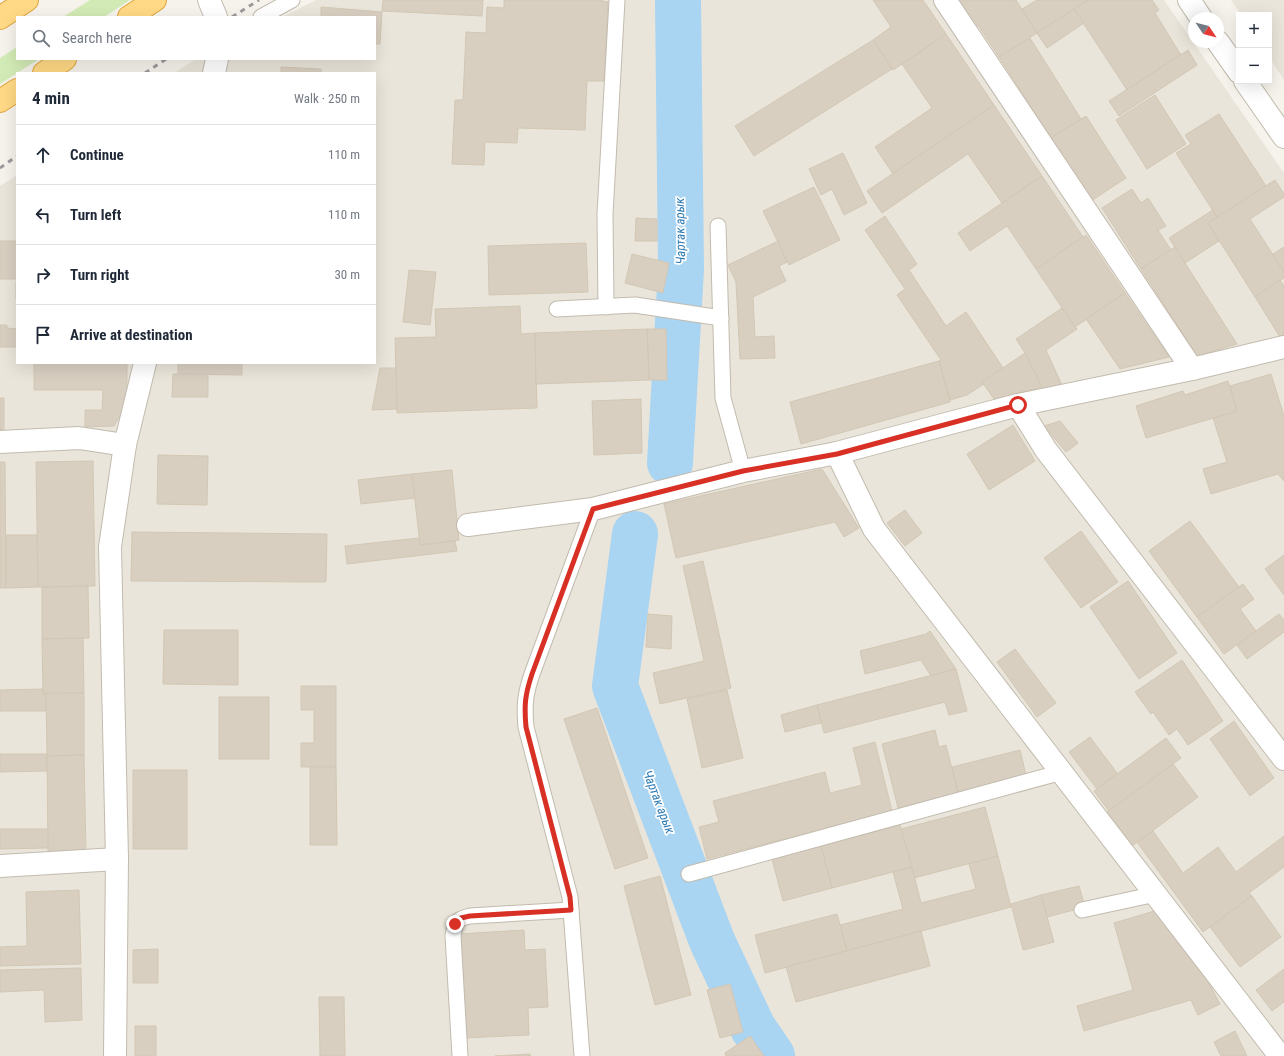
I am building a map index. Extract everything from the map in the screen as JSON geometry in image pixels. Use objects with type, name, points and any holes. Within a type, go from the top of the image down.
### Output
[{"type":"highway","points":[[0,18],[27,0]]},
{"type":"highway","points":[[131,16],[155,0]]},
{"type":"highway","points":[[46,72],[64,60]]},
{"type":"highway","points":[[0,101],[16,91]]},
{"type":"street","points":[[209,0],[216,16]]},
{"type":"street","points":[[946,0],[1192,369]]},
{"type":"street","points":[[1188,0],[1197,12]]},
{"type":"street","points":[[1222,48],[1236,68]]},
{"type":"street","points":[[214,72],[217,60]]},
{"type":"street","points":[[1247,84],[1284,137]]},
{"type":"street","points":[[468,526],[593,509],[743,471],[837,454],[1018,405],[1192,369],[1284,347]]},
{"type":"street","points":[[115,1056],[118,859],[110,547],[125,445],[145,364]]},
{"type":"street","points":[[1018,405],[1046,450],[1284,759]]},
{"type":"street","points":[[0,442],[79,438],[125,445]]},
{"type":"street","points":[[837,454],[874,529],[1280,1056]]},
{"type":"street","points":[[0,866],[118,859]]},
{"type":"lane","points":[[262,16],[292,0]]},
{"type":"lane","points":[[606,307],[605,214],[617,0]]},
{"type":"lane","points":[[718,226],[724,398],[743,471]]},
{"type":"lane","points":[[557,309],[635,305],[721,318]]},
{"type":"lane","points":[[582,1056],[570,897],[526,727],[524,709],[526,692],[532,674],[593,509]]},
{"type":"lane","points":[[689,874],[1062,772]]},
{"type":"lane","points":[[1082,910],[1156,894]]},
{"type":"lane","points":[[460,1056],[453,936],[455,924],[461,918],[470,916],[571,910]]},
{"type":"shaded area","points":[[316,0],[1164,0],[1188,35],[1188,48],[1197,48],[1284,173],[1284,1056],[0,1056],[0,186],[16,176],[16,364],[376,364],[376,72],[176,72],[194,60],[376,60],[376,16],[284,16]]},
{"type":"shaded area","points":[[1231,0],[1284,0],[1284,80],[1272,62],[1272,12],[1239,12]]},
{"type":"green space","points":[[90,0],[130,0],[106,16],[65,16]]},
{"type":"green space","points":[[16,48],[16,60],[37,60],[19,72],[16,72],[16,74],[0,84],[0,58]]},
{"type":"building","points":[[383,0],[483,0],[482,16],[382,11]]},
{"type":"building","points":[[504,0],[602,0],[608,2],[604,81],[587,81],[585,130],[518,128],[517,143],[485,142],[484,165],[452,164],[455,100],[463,100],[466,32],[486,33],[487,7],[504,8]]},
{"type":"building","points":[[873,0],[923,0],[946,34],[893,70],[873,40],[891,27]]},
{"type":"building","points":[[956,0],[1016,0],[1037,33],[999,57],[978,25],[974,28]]},
{"type":"building","points":[[1037,0],[1088,0],[1037,33],[1022,9]]},
{"type":"building","points":[[1088,0],[1152,0],[1159,10],[1155,13],[1181,55],[1127,90],[1074,9]]},
{"type":"building","points":[[321,7],[382,12],[380,44],[376,44],[376,16],[321,16]]},
{"type":"building","points":[[1074,9],[1084,23],[1047,48],[1037,33]]},
{"type":"building","points":[[946,34],[994,105],[893,174],[875,147],[932,108],[902,64]]},
{"type":"building","points":[[1030,38],[1081,119],[1051,138],[999,57]]},
{"type":"building","points":[[873,40],[892,69],[754,156],[735,126]]},
{"type":"building","points":[[1188,50],[1197,65],[1119,116],[1109,101]]},
{"type":"building","points":[[281,67],[321,69],[321,72],[281,72]]},
{"type":"building","points":[[1155,95],[1186,144],[1147,169],[1116,120]]},
{"type":"building","points":[[994,105],[1042,176],[1002,203],[968,154],[882,213],[867,191]]},
{"type":"building","points":[[1219,114],[1266,186],[1217,217],[1176,153],[1191,144],[1185,135]]},
{"type":"building","points":[[1086,116],[1126,178],[1091,201],[1051,138]]},
{"type":"building","points":[[843,153],[867,203],[844,215],[832,189],[821,195],[809,169]]},
{"type":"building","points":[[1042,176],[1083,237],[1036,269],[1007,226],[970,251],[958,233]]},
{"type":"building","points":[[1275,180],[1284,194],[1284,197],[1250,219],[1284,272],[1284,278],[1255,297],[1208,223]]},
{"type":"building","points":[[814,187],[840,240],[789,265],[763,211]]},
{"type":"building","points":[[1132,189],[1141,203],[1148,198],[1166,226],[1158,230],[1171,250],[1141,269],[1102,208]]},
{"type":"building","points":[[1213,210],[1217,217],[1208,223],[1219,241],[1185,263],[1169,238]]},
{"type":"building","points":[[885,216],[917,264],[909,270],[946,326],[966,312],[1003,368],[982,382],[984,384],[967,395],[950,400],[939,361],[941,360],[897,295],[905,289],[865,230]]},
{"type":"building","points":[[636,218],[657,219],[657,241],[635,241]]},
{"type":"building","points":[[1086,235],[1125,293],[1075,327],[1036,269]]},
{"type":"building","points":[[0,241],[16,241],[16,279],[0,279]]},
{"type":"building","points":[[778,241],[787,262],[779,266],[786,281],[753,297],[755,337],[774,336],[775,358],[740,359],[736,282],[728,265]]},
{"type":"building","points":[[586,243],[588,292],[489,295],[488,246]]},
{"type":"building","points":[[1175,247],[1237,344],[1197,356],[1141,269]]},
{"type":"building","points":[[1284,247],[1284,272],[1273,254]]},
{"type":"building","points":[[632,254],[669,263],[663,293],[625,283]]},
{"type":"building","points":[[409,270],[436,272],[430,325],[403,322]]},
{"type":"building","points":[[1280,280],[1284,286],[1284,335],[1280,337],[1255,297]]},
{"type":"building","points":[[1125,293],[1169,357],[1120,369],[1086,319]]},
{"type":"building","points":[[520,306],[521,334],[535,333],[537,408],[397,413],[395,338],[436,337],[435,309]]},
{"type":"building","points":[[1062,308],[1077,329],[1046,350],[1062,385],[1043,389],[1025,353],[1016,339]]},
{"type":"building","points":[[0,325],[7,325],[7,328],[16,329],[16,347],[0,347]]},
{"type":"building","points":[[647,329],[666,329],[667,380],[649,380]]},
{"type":"building","points":[[647,329],[649,380],[536,384],[535,333]]},
{"type":"building","points":[[1025,353],[1042,387],[994,399],[982,382]]},
{"type":"building","points":[[939,361],[950,402],[801,444],[790,402]]},
{"type":"building","points":[[34,364],[127,364],[127,404],[114,426],[85,427],[85,410],[102,410],[103,390],[34,390]]},
{"type":"building","points":[[178,364],[242,364],[242,375],[178,374]]},
{"type":"building","points":[[380,368],[396,368],[397,409],[372,410]]},
{"type":"building","points":[[173,374],[208,374],[208,397],[172,397]]},
{"type":"building","points":[[1271,374],[1284,416],[1284,481],[1278,474],[1211,494],[1203,469],[1227,462],[1213,418],[1237,411],[1230,386]]},
{"type":"building","points":[[1228,381],[1237,411],[1146,438],[1136,406],[1183,391],[1185,395]]},
{"type":"building","points":[[0,398],[4,398],[4,430],[0,430]]},
{"type":"building","points":[[641,399],[642,453],[594,455],[592,401]]},
{"type":"building","points":[[1060,421],[1078,443],[1066,452],[1044,426]]},
{"type":"building","points":[[1013,425],[1035,461],[989,490],[967,454]]},
{"type":"building","points":[[158,455],[208,456],[207,505],[157,504]]},
{"type":"building","points":[[93,461],[95,586],[38,587],[36,462]]},
{"type":"building","points":[[0,462],[5,462],[6,588],[0,588]]},
{"type":"building","points":[[822,469],[859,528],[844,537],[835,522],[676,558],[664,504]]},
{"type":"building","points":[[452,470],[459,540],[420,545],[412,474]]},
{"type":"building","points":[[412,474],[415,498],[361,504],[358,480]]},
{"type":"building","points":[[905,510],[922,533],[905,546],[887,523]]},
{"type":"building","points":[[1190,521],[1239,587],[1197,617],[1149,551]]},
{"type":"building","points":[[1081,531],[1118,582],[1081,608],[1044,558]]},
{"type":"building","points":[[132,532],[327,534],[326,582],[131,581]]},
{"type":"building","points":[[6,535],[37,535],[38,587],[6,588]]},
{"type":"building","points":[[419,538],[420,545],[455,541],[457,551],[347,564],[345,546]]},
{"type":"building","points":[[1284,555],[1284,595],[1265,569]]},
{"type":"building","points":[[703,561],[731,688],[660,704],[653,673],[704,661],[683,566]]},
{"type":"building","points":[[1128,581],[1177,653],[1139,679],[1090,607]]},
{"type":"building","points":[[1243,584],[1254,599],[1240,609],[1256,631],[1224,654],[1197,617]]},
{"type":"building","points":[[88,586],[89,638],[42,639],[42,587]]},
{"type":"building","points":[[648,614],[672,616],[671,649],[646,647]]},
{"type":"building","points":[[1279,614],[1284,620],[1284,632],[1247,659],[1237,645]]},
{"type":"building","points":[[164,630],[238,630],[238,685],[163,684]]},
{"type":"building","points":[[930,631],[956,669],[931,676],[921,660],[865,674],[860,651],[926,634]]},
{"type":"building","points":[[83,638],[84,693],[43,694],[42,639]]},
{"type":"building","points":[[1015,649],[1056,703],[1037,717],[997,662]]},
{"type":"building","points":[[1182,660],[1223,721],[1188,745],[1177,729],[1169,735],[1153,712],[1151,714],[1135,692]]},
{"type":"building","points":[[956,669],[967,711],[949,715],[945,702],[824,733],[817,705]]},
{"type":"building","points":[[301,686],[336,686],[336,767],[301,767],[301,743],[314,743],[314,710],[301,710]]},
{"type":"building","points":[[43,689],[43,694],[46,693],[46,711],[0,711],[0,690]]},
{"type":"building","points":[[727,690],[743,758],[702,768],[687,699]]},
{"type":"building","points":[[46,693],[84,693],[84,755],[47,756]]},
{"type":"building","points":[[219,697],[269,697],[269,759],[219,759]]},
{"type":"building","points":[[817,705],[821,723],[785,732],[781,715]]},
{"type":"building","points":[[597,708],[648,858],[615,869],[564,719]]},
{"type":"building","points":[[1234,721],[1274,778],[1250,796],[1210,739]]},
{"type":"building","points":[[935,730],[939,747],[946,745],[958,793],[898,808],[882,744]]},
{"type":"building","points":[[1090,737],[1117,773],[1097,789],[1069,752]]},
{"type":"building","points":[[1166,738],[1181,758],[1109,811],[1094,791]]},
{"type":"building","points":[[875,742],[892,811],[707,859],[699,827],[719,822],[713,801],[825,772],[830,793],[862,785],[853,748]]},
{"type":"building","points":[[1020,750],[1026,775],[958,793],[952,767]]},
{"type":"building","points":[[0,754],[47,754],[47,771],[0,772]]},
{"type":"building","points":[[84,755],[86,853],[48,853],[47,756]]},
{"type":"building","points":[[1173,764],[1198,797],[1132,846],[1107,812]]},
{"type":"building","points":[[310,767],[336,767],[337,845],[310,845]]},
{"type":"building","points":[[133,770],[187,770],[187,849],[133,849]]},
{"type":"building","points":[[985,807],[998,856],[914,878],[901,829]]},
{"type":"building","points":[[900,825],[912,867],[832,888],[821,846]]},
{"type":"building","points":[[0,829],[48,829],[48,848],[0,849]]},
{"type":"building","points":[[1153,831],[1183,873],[1218,847],[1236,872],[1284,836],[1284,867],[1249,893],[1252,896],[1203,932],[1137,842]]},
{"type":"building","points":[[821,846],[832,888],[783,901],[772,859]]},
{"type":"building","points":[[998,856],[1011,907],[847,951],[840,925],[903,909],[893,872],[912,867],[921,903],[976,889],[969,864]]},
{"type":"building","points":[[660,876],[691,995],[655,1005],[624,886]]},
{"type":"building","points":[[1079,886],[1085,907],[1047,917],[1041,895]]},
{"type":"building","points":[[79,890],[81,964],[0,966],[0,947],[27,946],[26,892]]},
{"type":"building","points":[[1041,895],[1054,942],[1023,950],[1011,904]]},
{"type":"building","points":[[1252,896],[1281,937],[1240,967],[1210,927]]},
{"type":"building","points":[[1158,910],[1206,978],[1220,1004],[1198,1015],[1191,1000],[1084,1031],[1077,1006],[1133,990],[1114,923]]},
{"type":"building","points":[[837,914],[847,951],[765,973],[755,935]]},
{"type":"building","points":[[524,930],[525,950],[545,949],[548,1007],[528,1008],[529,1035],[464,1038],[458,934]]},
{"type":"building","points":[[921,931],[930,966],[796,1002],[786,967]]},
{"type":"building","points":[[158,949],[158,983],[133,983],[133,950]]},
{"type":"building","points":[[81,968],[82,1020],[45,1022],[44,990],[0,992],[0,970]]},
{"type":"building","points":[[1284,969],[1284,1002],[1272,1011],[1256,990]]},
{"type":"building","points":[[730,984],[743,1032],[720,1038],[707,990]]},
{"type":"building","points":[[319,997],[344,997],[345,1056],[320,1056]]},
{"type":"building","points":[[135,1026],[156,1026],[156,1056],[135,1056]]},
{"type":"building","points":[[1235,1031],[1247,1056],[1221,1056],[1214,1042]]},
{"type":"building","points":[[750,1036],[764,1056],[726,1056],[725,1053]]},
{"type":"building","points":[[530,1054],[531,1056],[495,1056]]},
{"type":"waterway","name":"Чартак арык","points":[[670,463],[681,269],[678,0]]},
{"type":"waterway","name":"Чартак арык","points":[[635,534],[615,686],[712,941],[753,1028],[772,1056]]},
{"type":"railway","points":[[234,16],[259,0]]},
{"type":"railway","points":[[146,72],[164,60]]},
{"type":"railway","points":[[0,168],[16,157]]},
{"type":"route","points":[[455,924],[461,918],[470,916],[571,910],[570,897],[526,727],[524,709],[526,692],[532,674],[593,509],[743,471],[837,454],[1018,405]]}]
